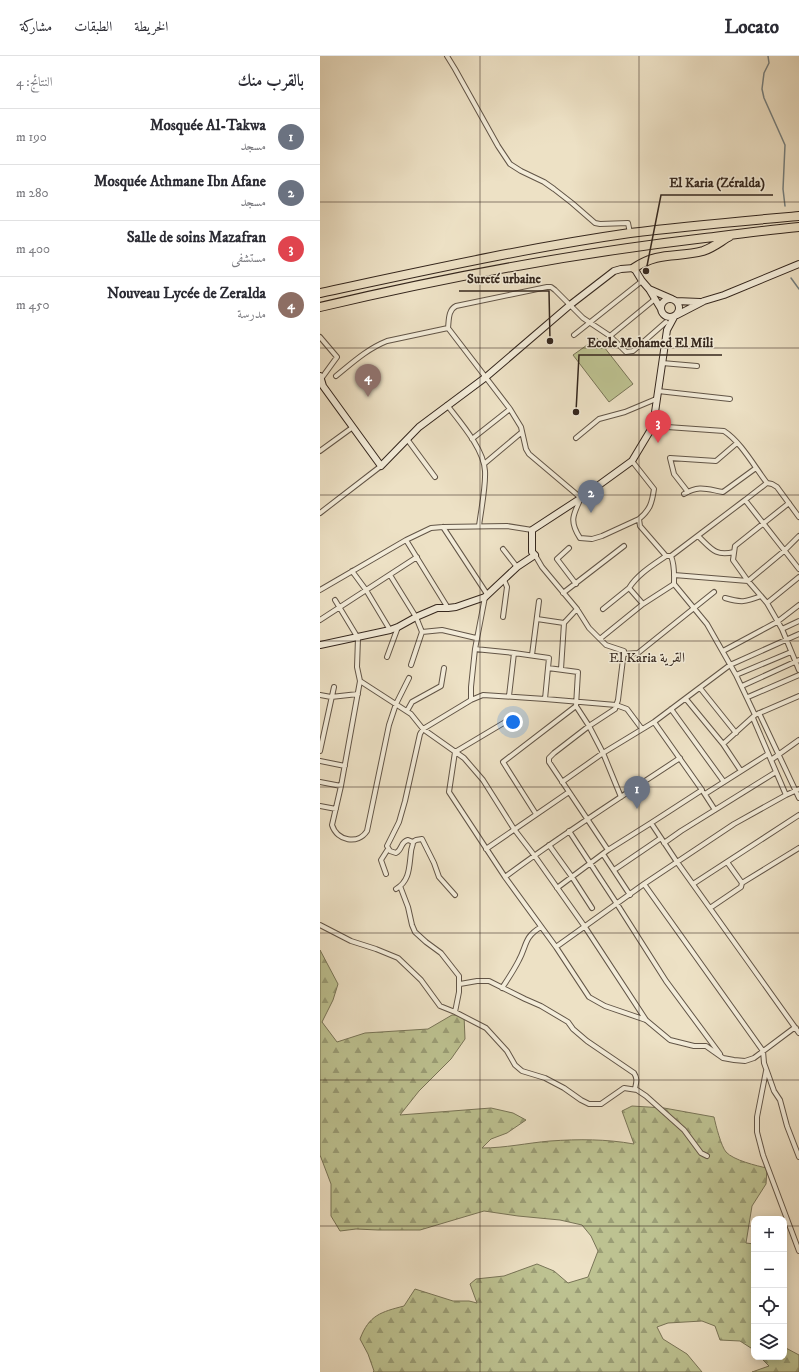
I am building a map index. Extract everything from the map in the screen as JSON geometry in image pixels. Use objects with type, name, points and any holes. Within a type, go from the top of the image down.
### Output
[{"type":"highway","points":[[320,293],[525,251],[630,234],[799,216]]},
{"type":"highway","points":[[320,307],[534,262],[641,245],[799,228]]},
{"type":"highway","points":[[634,268],[653,258],[702,251],[710,248],[731,235]]},
{"type":"highway","points":[[320,312],[343,301]]},
{"type":"street","points":[[447,56],[498,146],[510,164],[549,185],[595,223],[628,223],[630,234]]},
{"type":"street","points":[[581,498],[529,454],[526,449],[521,427],[510,409],[448,328],[452,308],[552,287],[589,322],[610,336],[624,351],[630,352],[665,319],[676,316],[704,301],[724,295],[799,264]]},
{"type":"street","points":[[320,513],[381,466],[419,426],[486,377],[570,305],[614,271],[634,268],[642,281],[650,289],[661,309],[667,330],[653,426],[632,461],[581,498],[532,530],[507,526],[431,528],[406,540],[320,590]]},
{"type":"street","points":[[574,335],[642,281]]},
{"type":"street","points":[[650,289],[674,300],[680,309],[667,330]]},
{"type":"street","points":[[610,336],[655,299]]},
{"type":"street","points":[[661,309],[661,306],[665,300],[687,302],[704,301]]},
{"type":"street","points":[[336,376],[369,350],[378,345],[448,328]]},
{"type":"street","points":[[320,338],[337,357],[320,378],[321,387],[353,427],[381,466]]},
{"type":"street","points":[[662,363],[697,366]]},
{"type":"street","points":[[658,391],[730,399]]},
{"type":"street","points":[[576,438],[599,419],[625,412],[656,399]]},
{"type":"street","points":[[447,405],[472,439],[484,464],[485,472],[479,526]]},
{"type":"street","points":[[472,439],[510,409]]},
{"type":"street","points":[[653,426],[724,431],[737,443],[767,483],[777,487],[799,517]]},
{"type":"street","points":[[320,451],[353,427]]},
{"type":"street","points":[[484,464],[522,432]]},
{"type":"street","points":[[406,439],[435,477]]},
{"type":"street","points":[[737,443],[716,461],[670,458],[674,474],[686,493],[694,488],[723,492],[756,468]]},
{"type":"street","points":[[581,498],[574,513],[573,520],[575,530],[580,538],[592,539],[602,536],[639,519],[648,512],[654,489],[632,461]]},
{"type":"street","points":[[603,609],[630,588],[633,581],[651,566],[666,556],[671,556],[767,483]]},
{"type":"street","points":[[745,500],[784,552],[799,569]]},
{"type":"street","points":[[733,560],[735,546],[789,503]]},
{"type":"street","points":[[639,519],[640,526],[666,556]]},
{"type":"street","points":[[443,527],[486,595],[476,638],[471,700]]},
{"type":"street","points":[[532,530],[532,552],[542,567],[577,609],[589,628],[601,638],[606,645],[624,651],[615,709],[589,726],[549,758],[549,762],[608,850]]},
{"type":"street","points":[[698,536],[718,553],[726,554],[734,552]]},
{"type":"street","points":[[674,575],[748,581],[784,552],[799,536]]},
{"type":"street","points":[[406,540],[448,608]]},
{"type":"street","points":[[564,593],[624,546]]},
{"type":"street","points":[[569,548],[557,559],[576,584]]},
{"type":"street","points":[[504,549],[517,567]]},
{"type":"street","points":[[726,554],[733,560],[748,581],[767,603],[782,629],[791,652],[797,661],[799,670]]},
{"type":"street","points":[[320,645],[390,630],[438,608],[448,608],[486,595],[517,567],[535,555]]},
{"type":"street","points":[[671,556],[674,564],[674,584],[707,624],[723,651],[799,798]]},
{"type":"street","points":[[320,620],[417,557]]},
{"type":"street","points":[[352,571],[366,590],[390,630]]},
{"type":"street","points":[[390,575],[416,617],[422,632],[411,665]]},
{"type":"street","points":[[767,603],[799,577]]},
{"type":"street","points":[[503,617],[507,588],[504,580]]},
{"type":"street","points":[[601,638],[643,604],[674,584]]},
{"type":"street","points":[[630,588],[643,604]]},
{"type":"street","points":[[624,654],[638,653],[714,592]]},
{"type":"street","points":[[725,598],[745,602],[761,596]]},
{"type":"street","points":[[334,600],[358,638],[357,667],[360,681],[345,766],[332,826],[338,836],[354,840],[364,835],[367,831],[389,725],[396,704],[408,678]]},
{"type":"street","points":[[532,655],[539,601]]},
{"type":"street","points":[[723,651],[777,622],[799,605]]},
{"type":"street","points":[[560,669],[564,623],[577,609]]},
{"type":"street","points":[[537,619],[564,623]]},
{"type":"street","points":[[782,629],[799,621]]},
{"type":"street","points":[[387,657],[398,627]]},
{"type":"street","points":[[422,632],[442,630],[476,638]]},
{"type":"street","points":[[562,782],[603,753],[654,722],[730,665],[799,634]]},
{"type":"street","points":[[475,649],[549,658],[544,699]]},
{"type":"street","points":[[736,676],[791,652]]},
{"type":"street","points":[[509,696],[514,653]]},
{"type":"street","points":[[742,686],[797,661]]},
{"type":"street","points":[[407,712],[412,702],[441,686],[444,668]]},
{"type":"street","points":[[548,668],[578,672],[576,703],[603,753],[621,796]]},
{"type":"street","points":[[748,697],[799,676]]},
{"type":"street","points":[[360,681],[411,714],[423,729],[464,758],[483,780],[514,829],[585,927],[646,1020],[670,1040],[694,1046],[706,1046],[723,1058],[745,1060],[754,1058],[794,1028]]},
{"type":"street","points":[[320,751],[334,687]]},
{"type":"street","points":[[700,688],[736,733]]},
{"type":"street","points":[[320,694],[331,697],[358,694]]},
{"type":"street","points":[[386,874],[381,860],[388,849],[388,843],[392,838],[399,822],[420,734],[423,729],[471,700],[483,695],[616,705],[627,709],[642,729]]},
{"type":"street","points":[[723,744],[756,715],[799,696]]},
{"type":"street","points":[[686,699],[723,744],[741,771]]},
{"type":"street","points":[[536,814],[503,762],[576,703]]},
{"type":"street","points":[[671,709],[724,782]]},
{"type":"street","points":[[756,715],[768,754],[786,794]]},
{"type":"street","points":[[455,752],[507,721]]},
{"type":"street","points":[[654,722],[715,810]]},
{"type":"street","points":[[771,760],[799,740]]},
{"type":"street","points":[[455,752],[449,792],[505,877],[556,947],[589,997],[605,1006],[646,1020]]},
{"type":"street","points":[[705,794],[768,754]]},
{"type":"street","points":[[505,877],[569,831],[680,758]]},
{"type":"street","points":[[320,761],[345,766]]},
{"type":"street","points":[[664,843],[776,772]]},
{"type":"street","points":[[320,782],[341,786]]},
{"type":"street","points":[[557,888],[608,850],[702,790]]},
{"type":"street","points":[[556,947],[644,884],[734,824],[786,794],[796,790]]},
{"type":"street","points":[[486,849],[569,792]]},
{"type":"street","points":[[320,806],[336,809]]},
{"type":"street","points":[[693,884],[799,815]]},
{"type":"street","points":[[651,823],[794,1028],[799,1031]]},
{"type":"street","points":[[569,831],[666,981],[723,1058]]},
{"type":"street","points":[[614,870],[661,838]]},
{"type":"street","points":[[388,849],[396,853],[400,850],[404,841],[408,840],[413,842],[418,839],[422,839],[434,862],[439,877],[455,895]]},
{"type":"street","points":[[413,842],[408,875],[398,888],[408,907],[409,916],[418,935],[437,950],[449,962],[459,976],[459,997],[455,1012]]},
{"type":"street","points":[[549,845],[592,908]]},
{"type":"street","points":[[710,908],[741,887],[742,883],[799,848]]},
{"type":"street","points":[[603,854],[630,895]]},
{"type":"street","points":[[727,862],[742,883]]},
{"type":"street","points":[[644,884],[763,1051],[767,1071],[774,1091],[780,1100],[787,1126],[799,1157]]},
{"type":"street","points":[[320,925],[350,941],[398,958],[421,980],[440,1006],[486,1028],[515,1065],[522,1071],[545,1078],[572,1093],[584,1103],[593,1105],[601,1104],[624,1088],[635,1090],[646,1096],[680,1126],[701,1153],[707,1156]]},
{"type":"street","points":[[502,988],[520,958],[529,936],[541,927]]},
{"type":"street","points":[[460,984],[485,980],[541,1006],[568,1022],[573,1029],[591,1044],[607,1053],[634,1073],[637,1077],[635,1090]]},
{"type":"street","points":[[767,1071],[757,1117],[757,1132],[799,1251]]},
{"type":"green space","points":[[597,338],[633,384],[609,402],[573,355]]},
{"type":"green space","points":[[320,950],[338,984],[333,1000],[322,1022],[337,1042],[365,1033],[428,1029],[452,1015],[464,1015],[465,1039],[451,1059],[419,1091],[400,1115],[491,1108],[513,1113],[526,1120],[507,1133],[491,1139],[482,1148],[571,1140],[603,1140],[634,1144],[622,1111],[632,1106],[664,1108],[714,1117],[724,1149],[729,1155],[739,1160],[767,1168],[766,1184],[752,1206],[746,1243],[751,1244],[751,1348],[740,1341],[720,1340],[715,1326],[702,1321],[668,1323],[657,1327],[663,1339],[687,1354],[702,1372],[373,1372],[374,1371],[368,1354],[360,1339],[367,1325],[382,1313],[404,1306],[415,1289],[453,1301],[469,1301],[477,1303],[470,1284],[476,1279],[504,1276],[537,1264],[554,1271],[568,1283],[588,1277],[598,1251],[591,1236],[582,1225],[560,1220],[484,1211],[420,1230],[356,1229],[340,1231],[331,1216],[331,1184],[320,1155]]},
{"type":"green space","points":[[787,1349],[799,1355],[799,1372],[752,1372],[769,1366],[763,1360],[787,1360]]},
{"type":"waterway","points":[[768,56],[769,63],[764,73],[762,89],[764,98],[785,145],[783,189],[785,206]]},
{"type":"waterway","points":[[791,278],[799,289]]},
{"type":"place","name":"El Karia (Zéralda)","points":[[646,271]]},
{"type":"place","name":"Sureté urbaine","points":[[550,341]]},
{"type":"place","name":"Nouveau Lycée de Zeralda","points":[[368,397]]},
{"type":"place","name":"Ecole Mohamed El Mili","points":[[576,412]]},
{"type":"place","name":"Salle de soins Mazafran","points":[[658,443]]},
{"type":"place","name":"Mosquée Athmane Ibn Afane","points":[[591,513]]},
{"type":"place","name":"Mosquée Al-Takwa","points":[[637,809]]},
{"type":"district","name":"El Karia القرية","points":[[647,657]]}]
